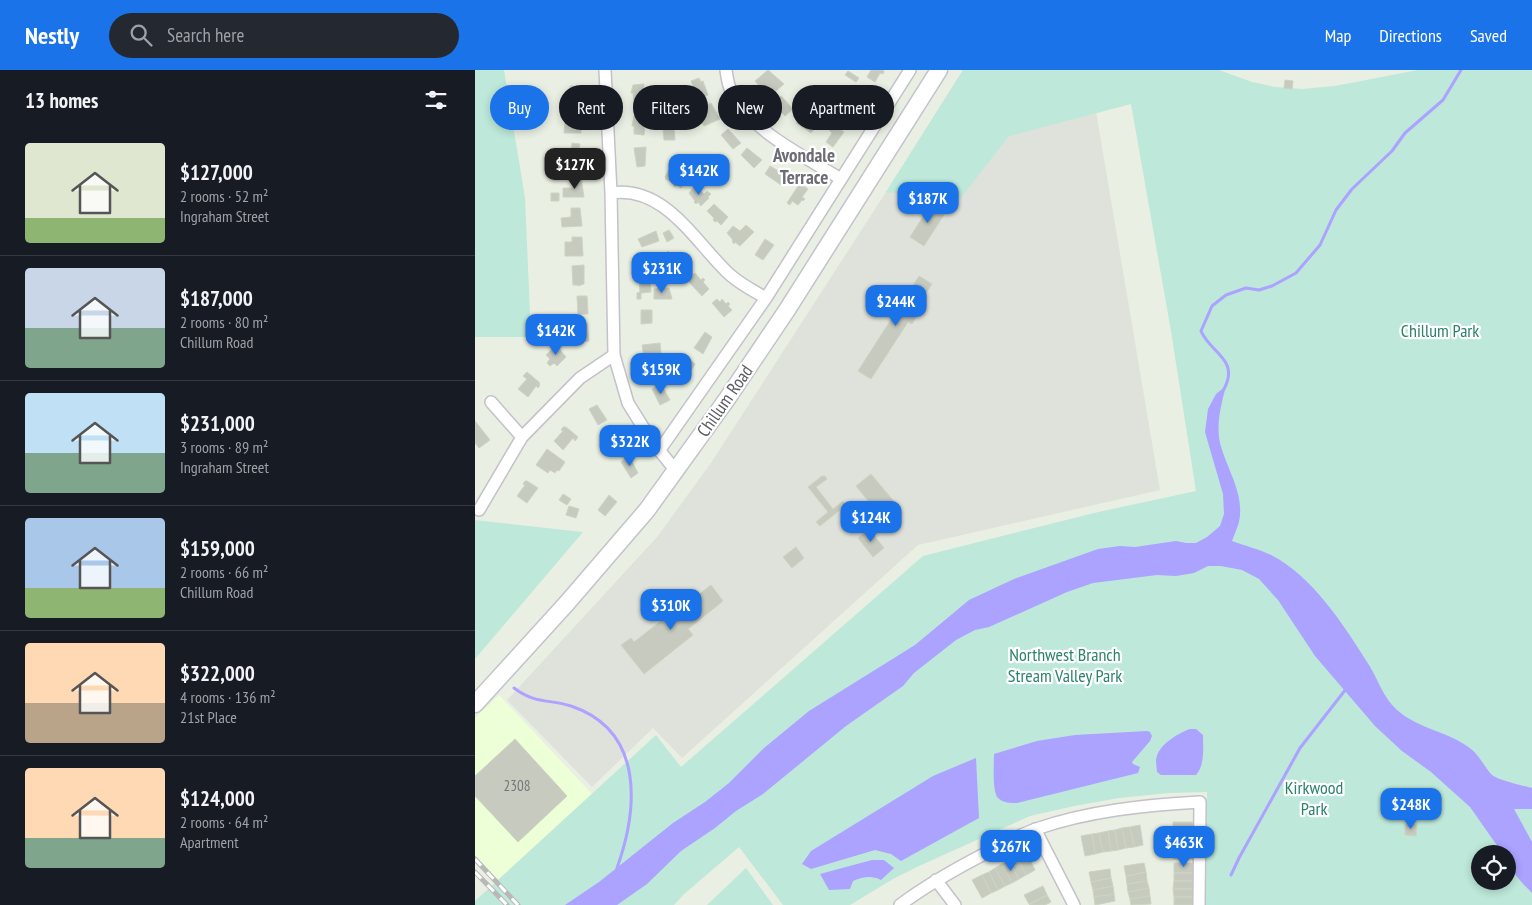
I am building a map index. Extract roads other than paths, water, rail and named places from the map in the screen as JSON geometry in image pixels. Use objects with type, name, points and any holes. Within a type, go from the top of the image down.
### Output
[{"type":"main road","name":"Chillum Road","points":[[475,704],[567,604],[647,510],[727,399],[787,310],[939,70]]},
{"type":"street","points":[[605,70],[611,193],[614,354],[628,403],[651,440],[675,471]]},
{"type":"street","points":[[725,70],[731,91],[748,115],[759,126],[776,139],[841,179]]},
{"type":"street","name":"Chillum Road","points":[[659,450],[766,298],[910,70]]},
{"type":"street","points":[[611,193],[623,191],[636,194],[675,215],[728,273],[766,298]]},
{"type":"street","points":[[479,510],[522,437],[580,378],[614,354]]},
{"type":"street","points":[[491,402],[522,437]]},
{"type":"street","points":[[900,905],[936,880],[1022,834],[1035,829],[1064,820],[1142,806],[1200,802],[1199,905]]},
{"type":"street","points":[[1035,829],[1074,905]]},
{"type":"street","points":[[936,880],[955,905]]},
{"type":"waterway","points":[[1224,389],[1228,379],[1226,363],[1205,339],[1201,331],[1212,306],[1226,295],[1246,288],[1259,290],[1272,286],[1296,273],[1320,245],[1336,210],[1352,189],[1392,151],[1405,133],[1443,100],[1461,70]]},
{"type":"waterway","points":[[514,688],[529,697],[571,706],[595,718],[612,734],[624,753],[630,774],[631,797],[629,821],[617,868]]},
{"type":"waterway","points":[[1231,875],[1300,748],[1346,689]]},
{"type":"railway","points":[[475,859],[518,905]]},
{"type":"railway","points":[[475,872],[507,905]]},
{"type":"district","name":"Avondale Terrace","points":[[804,166]]},
{"type":"park label","name":"Chillum Park","points":[[1440,331]]},
{"type":"park label","name":"Northwest Branch Stream Valley Park","points":[[1065,665]]},
{"type":"park label","name":"Kirkwood Park","points":[[1314,798]]}]
